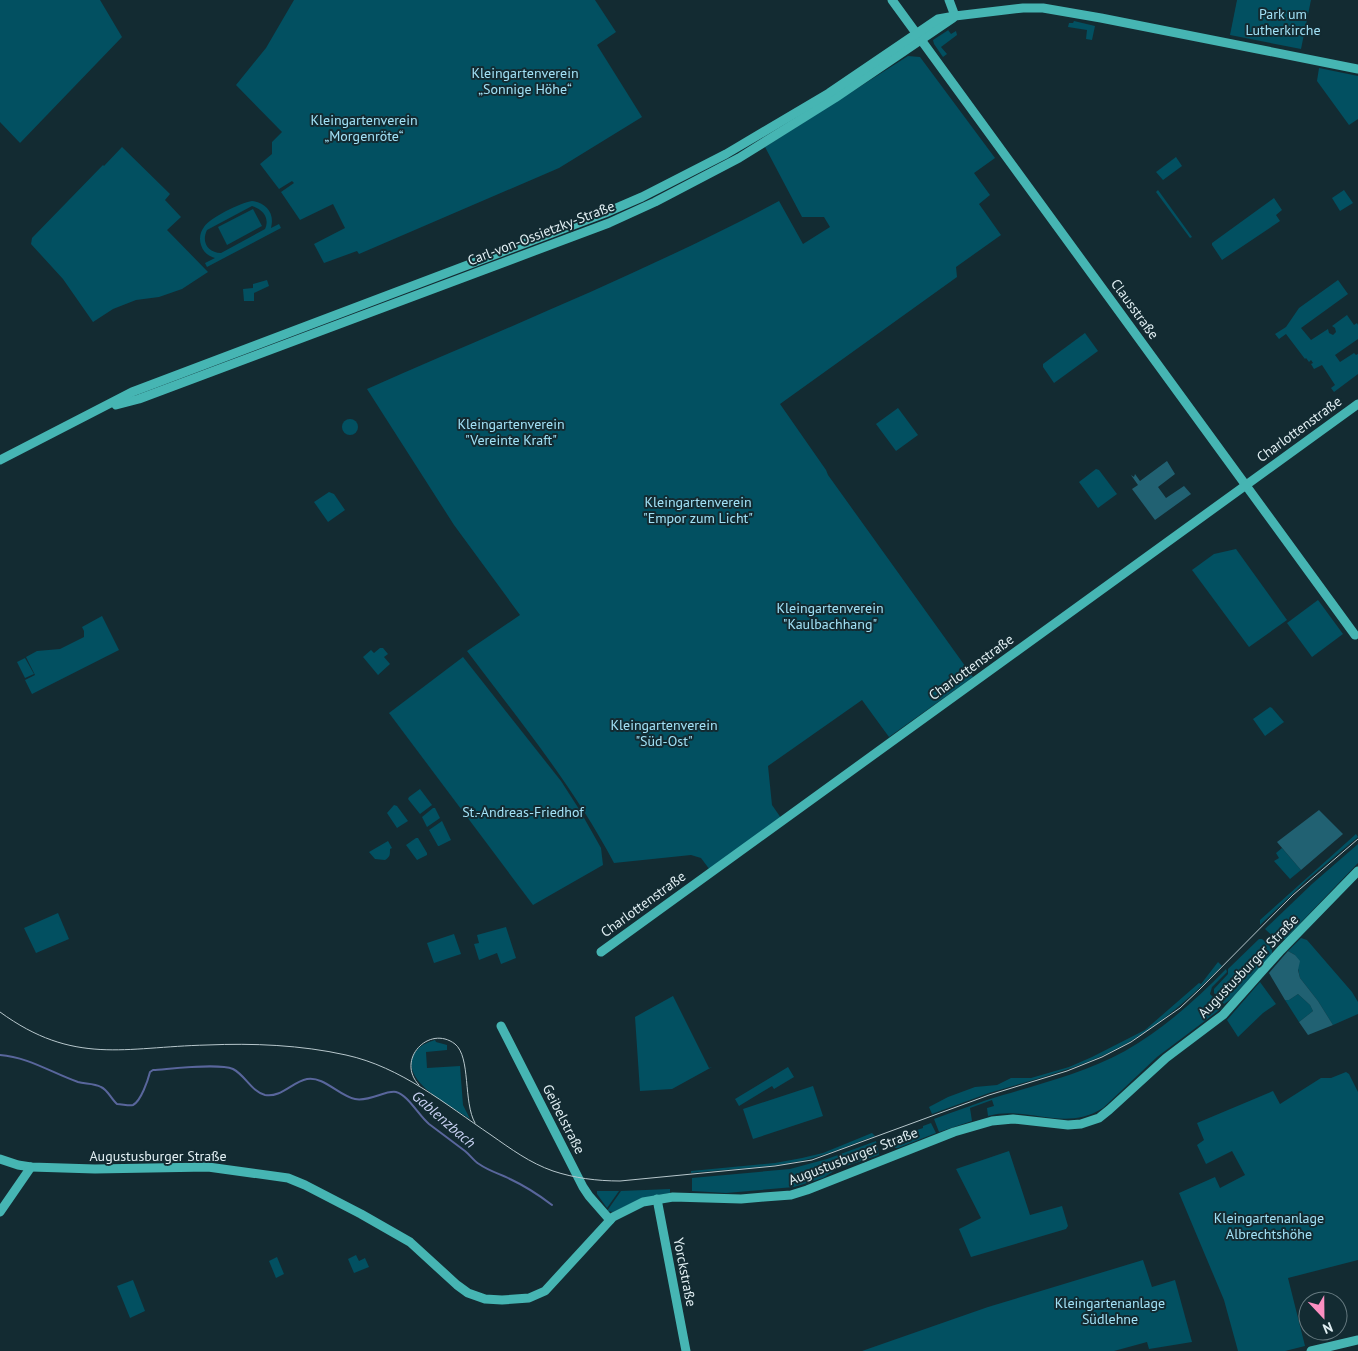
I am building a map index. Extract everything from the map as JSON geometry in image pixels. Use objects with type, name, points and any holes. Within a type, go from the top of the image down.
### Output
[{"type":"street","name":"Clausstraße","points":[[892,0],[1355,635]]},
{"type":"street","points":[[949,0],[956,16]]},
{"type":"street","name":"Carl-von-Ossietzky-Straße","points":[[0,460],[104,408],[139,399],[609,223],[655,202],[739,158],[816,110],[919,37],[956,16],[1023,8],[1044,8],[1358,69]]},
{"type":"street","name":"Charlottenstraße","points":[[601,952],[1358,404]]},
{"type":"street","name":"Augustusburger Straße","points":[[0,1158],[18,1165],[31,1167],[95,1170],[208,1167],[288,1178],[361,1214],[410,1242],[468,1293],[485,1298],[516,1300],[528,1298],[545,1291],[610,1220],[632,1206],[673,1197],[741,1199],[791,1195],[954,1132],[992,1121],[1013,1119],[1068,1125],[1081,1124],[1099,1118],[1166,1058],[1223,1015],[1358,871]]},
{"type":"street","name":"Geibelstraße","points":[[501,1026],[583,1187],[610,1220]]},
{"type":"street","points":[[0,1212],[31,1167]]},
{"type":"street","name":"Yorckstraße","points":[[657,1199],[686,1351]]},
{"type":"street","points":[[1311,1351],[1358,1340]]},
{"type":"green space","points":[[0,0],[100,0],[122,37],[20,143],[0,122]]},
{"type":"green space","points":[[294,0],[595,0],[616,32],[597,45],[642,117],[559,168],[359,254],[357,251],[324,263],[314,244],[345,228],[333,204],[300,220],[281,192],[294,183],[292,181],[279,189],[260,164],[272,154],[272,142],[282,132],[236,85],[266,48]]},
{"type":"green space","name":"Park um Lutherkirche","points":[[1237,0],[1311,0],[1301,49],[1230,35]]},
{"type":"green space","points":[[1074,21],[1095,26],[1092,40],[1086,39],[1087,30],[1068,27],[1069,23]]},
{"type":"green space","points":[[948,30],[951,34],[956,31],[957,35],[941,47],[947,54],[943,57],[933,40]]},
{"type":"green space","points":[[908,56],[920,57],[995,158],[974,173],[990,195],[979,204],[1001,235],[956,267],[957,277],[780,404],[828,475],[973,677],[889,737],[862,700],[768,766],[772,805],[781,818],[710,870],[701,858],[691,855],[614,863],[564,781],[467,651],[520,615],[454,525],[367,389],[627,276],[779,201],[803,244],[830,227],[824,217],[802,217],[765,147]]},
{"type":"green space","points":[[1319,68],[1358,76],[1358,119],[1349,125],[1317,81]]},
{"type":"green space","points":[[122,147],[170,194],[165,200],[181,217],[167,230],[208,272],[182,289],[159,297],[136,300],[113,309],[93,322],[63,279],[31,244],[32,238]]},
{"type":"green space","points":[[1176,157],[1182,166],[1163,180],[1156,172]]},
{"type":"green space","points":[[1158,190],[1192,237],[1190,238],[1156,192]]},
{"type":"green space","points":[[1344,190],[1353,203],[1340,211],[1332,198]]},
{"type":"green space","points":[[1274,198],[1282,210],[1276,215],[1280,221],[1222,260],[1212,243]]},
{"type":"green space","points":[[247,202],[257,202],[265,206],[272,218],[271,228],[279,224],[281,228],[207,267],[205,263],[215,258],[206,253],[200,243],[203,229],[219,215]],"holes":[[[252,206],[256,207],[266,218],[265,229],[221,253],[216,253],[209,249],[205,243],[207,230]]]},
{"type":"green space","points":[[253,209],[262,226],[227,245],[218,227]]},
{"type":"green space","points":[[267,280],[269,286],[254,293],[254,301],[244,301],[243,289],[253,288],[253,284]]},
{"type":"green space","points":[[1338,280],[1348,294],[1301,328],[1311,340],[1328,329],[1329,333],[1333,335],[1336,332],[1332,326],[1347,315],[1354,325],[1357,323],[1358,339],[1335,355],[1340,362],[1354,353],[1358,354],[1358,374],[1334,392],[1331,388],[1335,385],[1322,365],[1314,369],[1311,360],[1309,362],[1305,359],[1286,334],[1279,339],[1275,334],[1286,327],[1299,308]]},
{"type":"green space","points":[[1085,333],[1098,351],[1054,383],[1043,367],[1043,364]]},
{"type":"green space","points":[[898,408],[918,435],[896,451],[876,424]]},
{"type":"green space","points":[[347,419],[353,419],[358,424],[356,433],[347,435],[342,430],[342,424]]},
{"type":"green space","points":[[1096,469],[1099,470],[1117,494],[1098,508],[1079,482]]},
{"type":"green space","points":[[329,492],[334,494],[345,510],[328,522],[314,502]]},
{"type":"green space","points":[[1236,549],[1287,620],[1249,647],[1192,570],[1214,554]]},
{"type":"green space","points":[[1318,600],[1343,634],[1312,657],[1287,623]]},
{"type":"green space","points":[[102,616],[119,650],[32,694],[25,680],[35,675],[26,657],[37,651],[60,649],[84,637],[82,627]]},
{"type":"green space","points":[[383,648],[388,654],[384,657],[390,664],[378,675],[363,657],[371,650],[374,653]]},
{"type":"green space","name":"St.-Andreas-Friedhof","points":[[463,657],[561,781],[601,848],[603,865],[533,905],[389,713]]},
{"type":"green space","points":[[25,658],[34,674],[25,678],[17,662]]},
{"type":"green space","points":[[1270,707],[1284,722],[1265,736],[1253,719]]},
{"type":"green space","points":[[420,789],[432,805],[420,814],[408,799]]},
{"type":"green space","points":[[394,805],[397,806],[408,821],[397,828],[387,813]]},
{"type":"green space","points":[[435,808],[440,818],[427,827],[422,817]]},
{"type":"green space","points":[[442,821],[451,840],[438,846],[429,830]]},
{"type":"green space","points":[[1356,834],[1358,837],[1307,880],[1260,925],[1260,920]]},
{"type":"green space","points":[[418,838],[427,853],[427,855],[417,860],[406,845]]},
{"type":"green space","points":[[388,841],[392,848],[390,849],[389,857],[385,860],[375,859],[369,852]]},
{"type":"green space","points":[[1358,844],[1358,863],[1285,939],[1277,940],[1265,929],[1312,884]]},
{"type":"green space","points":[[1282,848],[1301,870],[1290,879],[1274,861],[1279,858],[1276,853]]},
{"type":"green space","points":[[58,913],[69,939],[36,953],[24,928]]},
{"type":"green space","points":[[506,927],[516,958],[501,964],[497,953],[479,960],[474,944],[479,943],[477,935]]},
{"type":"green space","points":[[454,934],[461,954],[434,963],[427,943]]},
{"type":"green space","points":[[1301,938],[1307,940],[1352,992],[1358,1002],[1358,1014],[1333,1025],[1318,1001],[1300,978],[1295,955],[1288,951]]},
{"type":"green space","points":[[1259,939],[1262,939],[1272,948],[1272,954],[1231,999],[1224,1004],[1214,993],[1214,989],[1228,974],[1228,969]]},
{"type":"green space","points":[[1218,962],[1222,966],[1201,987],[1156,1024],[1131,1041],[1080,1065],[989,1093],[932,1114],[929,1107],[948,1097],[975,1087],[997,1085],[1011,1078],[1031,1078],[1069,1067],[1145,1030],[1199,983],[1201,984]]},
{"type":"green space","points":[[1226,969],[1227,972],[1212,987],[1210,994],[1222,1008],[1157,1057],[1103,1108],[1089,1115],[1060,1119],[1017,1114],[988,1116],[987,1108],[994,1106],[992,1100],[970,1108],[972,1121],[939,1132],[934,1119],[1080,1071],[1125,1051],[1178,1014]]},
{"type":"green space","points":[[1260,982],[1276,1004],[1263,1013],[1238,1037],[1227,1020]]},
{"type":"green space","points":[[1298,994],[1310,1005],[1313,1011],[1299,1022],[1285,1000],[1289,1000]]},
{"type":"green space","points":[[673,996],[709,1068],[712,1067],[672,1089],[640,1091],[635,1017]]},
{"type":"green space","points":[[435,1040],[447,1045],[447,1050],[426,1052],[427,1068],[460,1066],[463,1105],[470,1119],[431,1093],[415,1075],[412,1066],[413,1056],[422,1046]]},
{"type":"green space","points":[[788,1067],[794,1077],[774,1089],[772,1086],[739,1106],[735,1099]]},
{"type":"green space","name":"Kleingartenanlage Albrechtshöhe","points":[[1346,1072],[1349,1074],[1358,1092],[1358,1260],[1288,1278],[1298,1318],[1298,1341],[1304,1341],[1305,1346],[1285,1351],[1238,1351],[1224,1300],[1179,1193],[1215,1177],[1220,1188],[1245,1175],[1232,1151],[1206,1164],[1197,1145],[1204,1140],[1197,1123],[1273,1091],[1280,1104],[1321,1078],[1331,1078]]},
{"type":"green space","points":[[813,1086],[823,1116],[753,1139],[743,1109]]},
{"type":"green space","points":[[931,1123],[936,1133],[895,1148],[891,1139],[923,1128],[923,1126]]},
{"type":"green space","points":[[872,1133],[875,1136],[821,1156],[753,1168],[691,1173],[691,1171],[775,1163],[802,1158],[823,1153]]},
{"type":"green space","points":[[876,1141],[879,1155],[837,1169],[823,1178],[794,1187],[726,1193],[692,1191],[692,1178],[790,1169],[827,1159]]},
{"type":"green space","points":[[1009,1151],[1030,1215],[1062,1206],[1068,1226],[1066,1229],[971,1257],[959,1229],[981,1218],[956,1169]]},
{"type":"green space","points":[[670,1189],[670,1193],[643,1198],[613,1212],[607,1211],[621,1191]]},
{"type":"green space","points":[[597,1191],[619,1191],[607,1208],[597,1194]]},
{"type":"green space","points":[[356,1255],[359,1261],[365,1258],[369,1267],[354,1273],[348,1259]]},
{"type":"green space","points":[[277,1257],[284,1274],[276,1278],[269,1261]]},
{"type":"green space","name":"Kleingartenanlage Südlehne","points":[[1143,1260],[1152,1287],[1175,1280],[1192,1342],[1149,1349],[1147,1342],[1114,1351],[862,1351],[988,1307]]},
{"type":"green space","points":[[133,1280],[145,1311],[130,1318],[117,1286]]},
{"type":"shaded area","points":[[1167,461],[1175,474],[1158,487],[1166,498],[1184,486],[1191,494],[1155,520],[1132,489],[1138,485],[1131,475],[1134,477],[1135,474],[1140,481]]},
{"type":"shaded area","points":[[1319,810],[1343,834],[1301,870],[1277,842]]},
{"type":"shaded area","points":[[1288,951],[1300,961],[1298,970],[1300,978],[1318,1001],[1333,1025],[1308,1035],[1299,1022],[1313,1011],[1310,1005],[1298,994],[1289,1000],[1285,1000],[1269,973]]},
{"type":"waterway","name":"Gablenzbach","points":[[0,1055],[30,1062],[78,1082],[98,1086],[106,1090],[117,1104],[127,1105],[133,1105],[139,1099],[150,1072],[153,1070],[194,1067],[217,1066],[233,1069],[256,1091],[265,1095],[276,1094],[307,1079],[319,1080],[355,1099],[366,1099],[396,1092],[405,1097],[429,1124],[465,1151],[477,1163],[521,1185],[552,1205]]},
{"type":"tram line","points":[[0,1012],[27,1029],[52,1040],[76,1047],[100,1050],[242,1044],[294,1047],[346,1055],[385,1068],[404,1077],[529,1160],[553,1171],[577,1177],[620,1181],[775,1166],[812,1160],[989,1095],[1067,1071],[1102,1057],[1131,1042],[1180,1008],[1293,895],[1358,839]]},
{"type":"tram line","points":[[419,1085],[413,1075],[411,1065],[413,1056],[418,1048],[435,1038],[445,1039],[455,1044],[460,1050],[463,1059],[469,1104],[475,1123]]},
{"type":"park label","name":"Kleingartenverein „Sonnige Höhe“","points":[[525,82]]},
{"type":"park label","name":"Kleingartenverein „Morgenröte“","points":[[364,128]]},
{"type":"park label","name":"Kleingartenverein \"Vereinte Kraft\"","points":[[511,432]]},
{"type":"park label","name":"Kleingartenverein \"Empor zum Licht\"","points":[[698,510]]},
{"type":"park label","name":"Kleingartenverein \"Kaulbachhang\"","points":[[830,616]]},
{"type":"park label","name":"Kleingartenverein \"Süd-Ost\"","points":[[664,734]]}]
